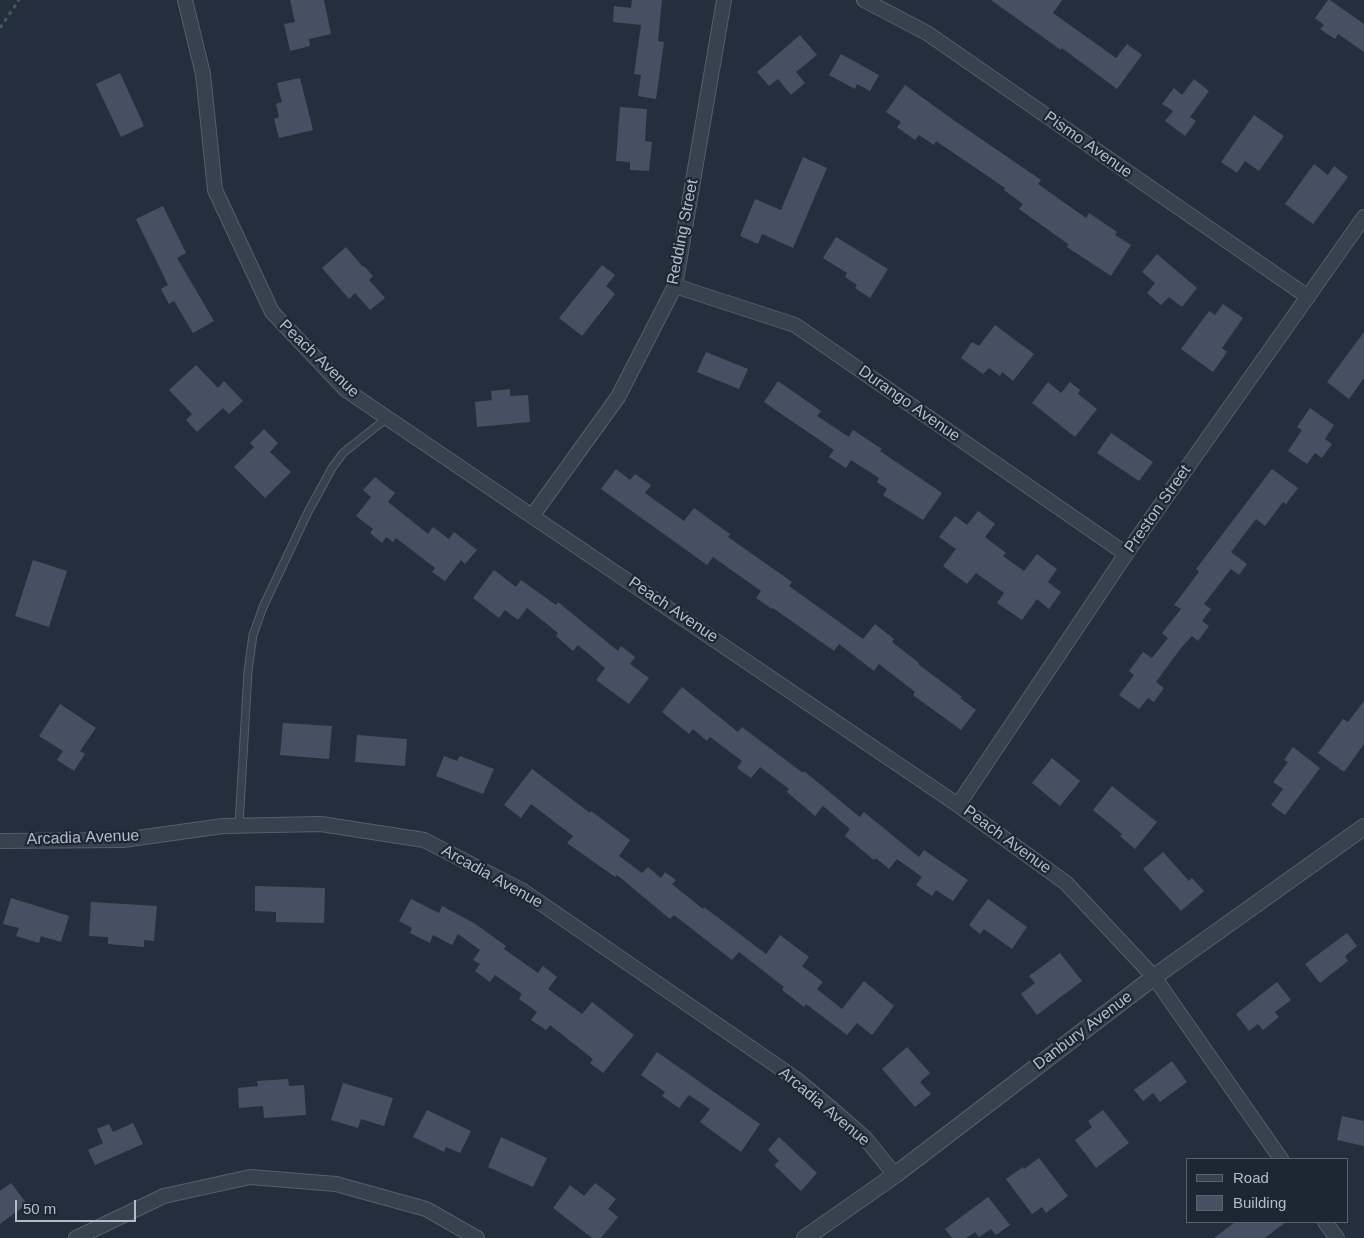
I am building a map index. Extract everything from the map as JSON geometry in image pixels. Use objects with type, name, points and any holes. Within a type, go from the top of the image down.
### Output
[{"type":"street","name":"Peach Avenue","points":[[185,0],[203,74],[215,190],[272,312],[346,390],[958,805],[1066,883],[1154,977],[1281,1158]]},
{"type":"street","name":"Redding Street","points":[[533,515],[618,397],[675,286],[724,0]]},
{"type":"street","name":"Pismo Avenue","points":[[864,0],[927,33],[1308,297]]},
{"type":"street","name":"Preston Street","points":[[958,805],[1126,554],[1364,217]]},
{"type":"street","name":"Durango Avenue","points":[[675,286],[795,325],[1126,554]]},
{"type":"street","name":"Arcadia Avenue","points":[[0,841],[123,840],[223,826],[321,824],[424,840],[523,891],[796,1079],[865,1138],[895,1175]]},
{"type":"street","name":"Danbury Avenue","points":[[805,1238],[895,1175],[1154,977],[1364,827]]},
{"type":"street","points":[[76,1238],[164,1196],[250,1177],[336,1184],[426,1209],[477,1238]]},
{"type":"street","points":[[1326,1223],[1337,1238]]},
{"type":"lane","points":[[239,825],[248,671],[253,634],[263,606],[308,512],[332,468],[343,453],[387,417]]},
{"type":"path","points":[[0,28],[19,0]]},
{"type":"building","points":[[290,0],[324,0],[331,34],[309,39],[310,46],[290,51],[284,24],[295,22]]},
{"type":"building","points":[[632,0],[662,0],[658,41],[664,42],[656,99],[638,96],[641,75],[634,74],[641,25],[613,22],[614,6],[631,8]]},
{"type":"building","points":[[991,0],[1062,0],[1053,13],[1116,58],[1127,44],[1142,55],[1117,89],[1062,48],[1061,50]]},
{"type":"building","points":[[1328,0],[1364,24],[1364,52],[1338,34],[1335,39],[1320,29],[1324,25],[1315,18]]},
{"type":"building","points":[[800,35],[817,55],[796,72],[805,83],[791,95],[778,79],[769,86],[757,72]]},
{"type":"building","points":[[841,54],[879,75],[870,91],[857,84],[855,89],[829,75]]},
{"type":"building","points":[[120,73],[144,126],[121,137],[96,84]]},
{"type":"building","points":[[300,78],[313,130],[279,138],[274,119],[279,117],[276,104],[282,102],[277,83]]},
{"type":"building","points":[[1194,79],[1209,91],[1190,117],[1196,121],[1185,136],[1165,121],[1173,111],[1162,104],[1174,88],[1182,95]]},
{"type":"building","points":[[905,85],[1041,180],[1038,184],[1086,218],[1089,213],[1117,232],[1115,235],[1131,245],[1111,276],[1067,247],[1068,244],[1019,209],[1023,204],[1004,190],[1005,188],[936,141],[934,145],[919,135],[915,140],[897,127],[901,122],[886,112]]},
{"type":"building","points":[[620,107],[647,109],[645,141],[652,142],[649,171],[630,170],[630,162],[616,161]]},
{"type":"building","points":[[1254,115],[1284,136],[1259,171],[1245,161],[1237,173],[1221,162]]},
{"type":"building","points":[[803,157],[827,168],[793,248],[762,234],[758,244],[740,236],[755,199],[781,210]]},
{"type":"building","points":[[1314,164],[1328,175],[1334,166],[1348,177],[1313,224],[1285,204]]},
{"type":"building","points":[[163,206],[186,253],[177,258],[214,321],[193,333],[174,301],[169,304],[161,289],[168,285],[136,219]]},
{"type":"building","points":[[836,237],[888,269],[870,298],[855,288],[857,285],[845,277],[847,273],[823,258]]},
{"type":"building","points":[[346,247],[373,276],[369,280],[385,298],[370,310],[355,293],[349,299],[322,268]]},
{"type":"building","points":[[1157,254],[1197,288],[1182,307],[1169,297],[1161,305],[1147,293],[1155,283],[1142,272]]},
{"type":"building","points":[[602,265],[615,275],[606,286],[615,294],[582,336],[559,318]]},
{"type":"building","points":[[1223,304],[1243,318],[1222,348],[1227,352],[1213,372],[1181,349],[1209,311],[1215,315]]},
{"type":"building","points":[[995,325],[1034,354],[1013,381],[1002,372],[1000,376],[989,368],[983,374],[961,358],[972,342],[979,346]]},
{"type":"building","points":[[1364,332],[1364,378],[1349,399],[1327,382]]},
{"type":"building","points":[[706,352],[748,369],[739,389],[697,372]]},
{"type":"building","points":[[196,365],[218,388],[224,381],[243,401],[229,414],[223,408],[197,432],[186,420],[192,414],[169,390]]},
{"type":"building","points":[[778,381],[821,411],[817,416],[849,437],[853,430],[882,449],[880,451],[942,493],[923,520],[883,495],[887,489],[877,482],[879,478],[851,460],[846,468],[829,457],[834,450],[764,402]]},
{"type":"building","points":[[1048,382],[1061,393],[1070,382],[1080,390],[1078,394],[1097,409],[1075,437],[1032,403]]},
{"type":"building","points":[[510,389],[510,396],[528,395],[530,422],[477,427],[475,402],[492,400],[491,391]]},
{"type":"building","points":[[1310,408],[1334,425],[1325,439],[1332,444],[1322,458],[1315,453],[1307,464],[1288,451],[1302,430],[1297,427]]},
{"type":"building","points":[[264,429],[278,443],[270,452],[291,472],[265,498],[234,467],[254,447],[250,443]]},
{"type":"building","points":[[1111,433],[1153,462],[1139,481],[1097,453]]},
{"type":"building","points":[[616,469],[630,480],[635,474],[651,485],[645,493],[684,521],[694,508],[730,534],[728,537],[792,582],[789,586],[863,639],[875,624],[894,639],[892,642],[976,710],[961,730],[913,695],[915,692],[879,664],[874,671],[839,644],[834,651],[756,598],[761,591],[713,557],[707,565],[601,489]]},
{"type":"building","points":[[1272,469],[1298,488],[1286,504],[1283,502],[1265,526],[1256,519],[1231,552],[1247,564],[1239,575],[1231,569],[1204,604],[1211,609],[1202,621],[1209,626],[1198,641],[1192,636],[1181,648],[1156,682],[1164,688],[1154,702],[1148,698],[1139,709],[1119,695],[1134,675],[1129,671],[1143,652],[1152,658],[1168,638],[1162,633],[1181,609],[1174,605],[1199,572],[1196,569]]},
{"type":"building","points":[[375,477],[395,493],[388,502],[428,534],[433,527],[449,539],[454,532],[477,550],[465,564],[461,560],[445,581],[432,572],[435,568],[396,538],[393,542],[386,537],[382,543],[370,533],[373,529],[356,516],[371,497],[363,490]]},
{"type":"building","points":[[978,511],[995,524],[985,537],[1006,553],[1003,556],[1024,571],[1037,554],[1057,569],[1048,582],[1061,592],[1049,609],[1037,599],[1022,620],[997,603],[1004,593],[976,573],[967,584],[943,566],[956,549],[939,537],[955,516],[967,525]]},
{"type":"building","points":[[33,560],[67,571],[49,627],[15,616]]},
{"type":"building","points":[[494,570],[516,587],[521,580],[556,605],[558,602],[618,651],[621,646],[635,657],[630,664],[649,678],[629,704],[596,680],[605,668],[578,645],[573,651],[556,636],[558,633],[527,608],[518,620],[505,610],[499,618],[473,598]]},
{"type":"building","points":[[682,687],[738,732],[742,727],[803,773],[804,771],[860,817],[864,812],[919,857],[924,850],[968,880],[953,901],[936,890],[932,896],[916,885],[922,877],[897,859],[889,869],[876,858],[874,860],[845,836],[850,829],[823,806],[815,816],[787,792],[789,789],[760,767],[751,778],[737,768],[742,761],[710,737],[707,741],[693,729],[689,734],[662,712]]},
{"type":"building","points":[[1364,701],[1364,744],[1344,772],[1318,753],[1343,719],[1348,722]]},
{"type":"building","points":[[60,704],[96,728],[80,751],[85,754],[74,771],[57,760],[63,751],[39,736]]},
{"type":"building","points":[[283,723],[332,726],[329,759],[280,755]]},
{"type":"building","points":[[357,735],[407,739],[405,766],[355,762]]},
{"type":"building","points":[[1293,747],[1320,768],[1285,815],[1271,805],[1283,789],[1273,782],[1288,762],[1284,760]]},
{"type":"building","points":[[444,756],[457,761],[460,756],[494,769],[483,794],[436,776]]},
{"type":"building","points":[[1052,758],[1080,781],[1060,806],[1032,783]]},
{"type":"building","points":[[532,769],[590,813],[591,811],[630,840],[619,856],[642,873],[648,867],[661,878],[665,872],[676,880],[672,884],[703,909],[704,907],[766,954],[780,935],[809,957],[802,966],[823,982],[817,989],[842,1009],[864,981],[894,1006],[872,1035],[857,1023],[847,1035],[806,1004],[804,1007],[782,990],[784,987],[739,952],[732,960],[674,915],[670,919],[617,875],[615,877],[567,843],[573,836],[531,804],[521,818],[504,805]]},
{"type":"building","points":[[1112,786],[1157,822],[1135,849],[1120,836],[1122,834],[1093,810]]},
{"type":"building","points":[[1163,852],[1189,881],[1192,878],[1204,891],[1181,911],[1143,869]]},
{"type":"building","points":[[255,886],[325,888],[324,923],[276,922],[276,912],[255,911]]},
{"type":"building","points":[[11,898],[69,916],[61,942],[41,936],[39,943],[16,936],[19,928],[3,924]]},
{"type":"building","points":[[411,899],[439,913],[442,906],[474,923],[506,946],[504,949],[538,973],[543,966],[557,977],[548,989],[582,1014],[592,1002],[634,1035],[603,1073],[590,1063],[593,1059],[550,1025],[546,1030],[531,1020],[537,1012],[519,999],[522,994],[495,975],[490,982],[475,971],[480,964],[473,960],[480,950],[458,934],[452,945],[433,935],[430,943],[410,933],[412,928],[399,921]]},
{"type":"building","points":[[988,899],[1027,927],[1012,949],[984,929],[980,934],[969,925]]},
{"type":"building","points":[[91,902],[157,906],[154,941],[144,940],[144,947],[108,944],[108,937],[89,936]]},
{"type":"building","points":[[1347,933],[1357,946],[1345,956],[1348,961],[1320,983],[1305,964]]},
{"type":"building","points":[[1060,953],[1082,981],[1037,1015],[1021,994],[1035,983],[1029,976]]},
{"type":"building","points":[[1277,982],[1291,1000],[1275,1012],[1279,1017],[1263,1030],[1258,1024],[1249,1031],[1236,1014]]},
{"type":"building","points":[[907,1047],[930,1073],[920,1082],[931,1094],[915,1107],[882,1069]]},
{"type":"building","points":[[657,1052],[760,1124],[741,1152],[700,1122],[710,1109],[689,1095],[679,1108],[662,1096],[665,1092],[641,1075]]},
{"type":"building","points":[[1172,1061],[1187,1082],[1160,1102],[1153,1093],[1143,1101],[1134,1090]]},
{"type":"building","points":[[288,1079],[289,1086],[304,1085],[306,1115],[264,1118],[263,1106],[239,1108],[238,1088],[258,1086],[257,1081]]},
{"type":"building","points":[[343,1083],[393,1098],[384,1126],[361,1119],[358,1128],[331,1120]]},
{"type":"building","points":[[427,1110],[471,1131],[460,1153],[446,1147],[444,1152],[413,1137]]},
{"type":"building","points":[[1103,1110],[1129,1143],[1096,1168],[1075,1140],[1092,1127],[1088,1121]]},
{"type":"building","points":[[1342,1116],[1364,1121],[1364,1146],[1337,1140]]},
{"type":"building","points":[[133,1123],[143,1144],[95,1165],[88,1150],[103,1143],[97,1129],[109,1124],[113,1132]]},
{"type":"building","points":[[501,1137],[547,1158],[533,1187],[488,1167]]},
{"type":"building","points":[[779,1137],[817,1173],[801,1191],[774,1165],[779,1161],[768,1150]]},
{"type":"building","points":[[1039,1158],[1068,1196],[1046,1213],[1042,1207],[1032,1214],[1006,1179]]},
{"type":"building","points":[[11,1183],[27,1204],[0,1224],[0,1191]]},
{"type":"building","points":[[595,1183],[616,1199],[608,1209],[618,1217],[601,1238],[592,1238],[553,1208],[570,1185],[584,1196]]},
{"type":"building","points":[[988,1197],[1010,1225],[996,1235],[991,1229],[979,1237],[975,1232],[966,1238],[952,1238],[945,1229]]},
{"type":"building","points":[[1234,1223],[1285,1223],[1265,1238],[1214,1238]]}]
